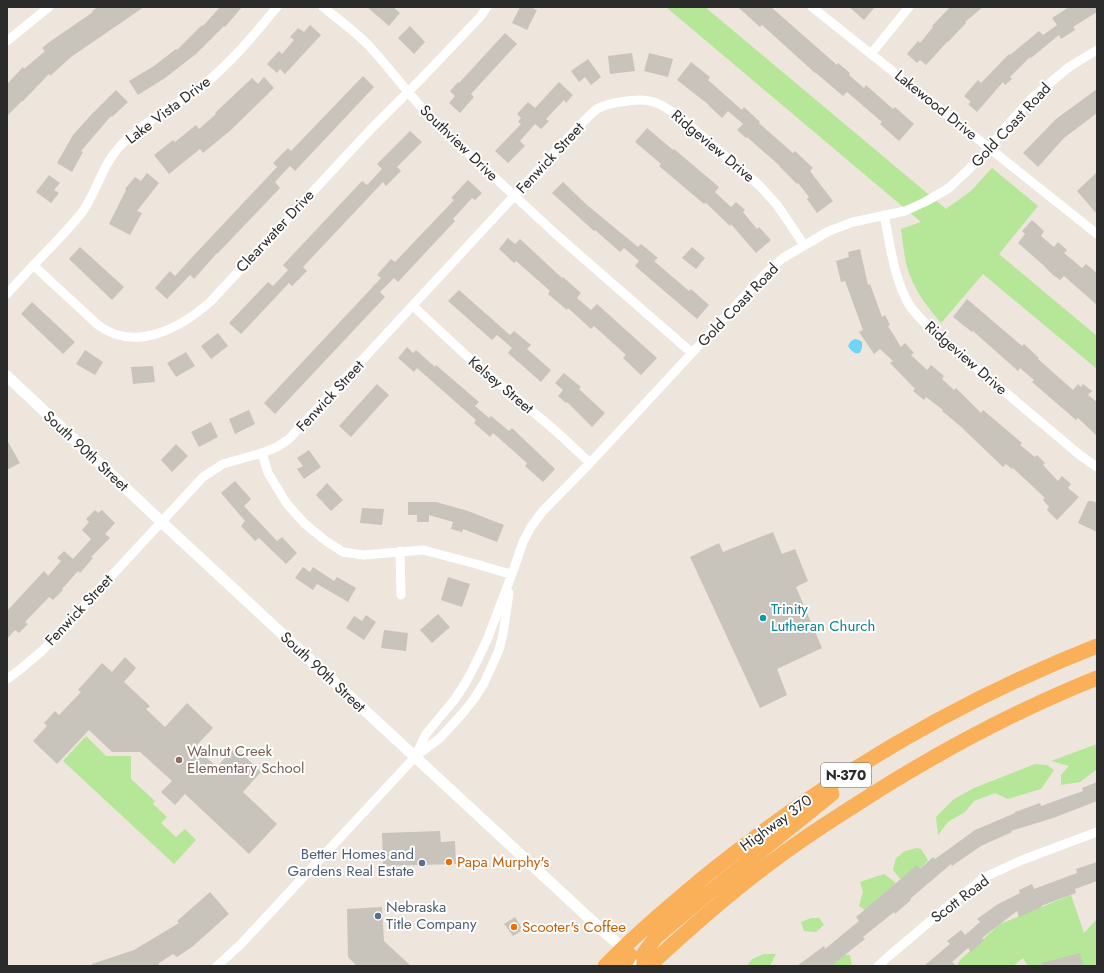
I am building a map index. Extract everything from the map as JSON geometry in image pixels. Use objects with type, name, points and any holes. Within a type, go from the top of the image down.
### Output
[{"type":"highway","name":"Highway 370","points":[[605,966],[625,956],[674,902],[761,833],[819,791],[941,718],[996,689],[1061,660],[1097,646]]},
{"type":"highway","name":"Highway 370","points":[[649,966],[685,932],[734,891],[781,855],[844,812],[914,768],[976,734],[1022,710],[1097,678]]},
{"type":"highway","points":[[644,966],[644,953],[656,938],[706,895],[884,751]]},
{"type":"street","points":[[7,41],[49,7]]},
{"type":"street","name":"Lake Vista Drive","points":[[7,294],[84,210],[104,169],[119,147],[143,125],[203,84],[239,52],[277,7]]},
{"type":"street","name":"Southview Drive","points":[[323,7],[370,48],[428,116],[559,237],[692,353]]},
{"type":"street","name":"Clearwater Drive","points":[[33,265],[104,330],[120,336],[143,337],[173,328],[195,314],[211,301],[371,129],[480,17],[487,7]]},
{"type":"street","name":"Lakewood Drive","points":[[812,7],[1097,234]]},
{"type":"street","points":[[871,54],[910,7]]},
{"type":"street","name":"Gold Coast Road","points":[[415,757],[426,734],[455,699],[475,665],[487,640],[512,574],[522,542],[542,512],[590,463],[766,273],[783,258],[829,231],[853,222],[905,211],[925,202],[949,188],[989,148],[1006,126],[1032,98],[1069,67],[1097,50]]},
{"type":"street","name":"Fenwick Street","points":[[7,679],[42,651],[204,477],[223,464],[262,453],[277,447],[290,439],[579,126],[598,109],[613,103],[640,100]]},
{"type":"street","name":"Ridgeview Drive","points":[[640,100],[650,100],[668,108],[760,186],[781,211],[804,246]]},
{"type":"street","name":"Ridgeview Drive","points":[[884,215],[897,274],[906,300],[920,318],[942,339],[1081,456],[1097,467]]},
{"type":"street","name":"Kelsey Street","points":[[413,306],[469,358],[557,432],[590,463]]},
{"type":"street","name":"South 90th Street","points":[[7,376],[162,522],[603,931],[625,956],[640,966]]},
{"type":"street","points":[[262,453],[268,473],[288,504],[305,524],[326,541],[344,552],[364,555],[423,550],[512,574]]},
{"type":"street","points":[[400,552],[401,595]]},
{"type":"street","name":"Gold Coast Road","points":[[415,757],[440,738],[462,714],[484,684],[499,650],[503,634],[512,574]]},
{"type":"street","points":[[217,966],[241,944],[415,757]]},
{"type":"street","name":"Scott Road","points":[[878,966],[894,951],[985,877],[1022,860],[1097,832]]},
{"type":"green space","points":[[666,7],[705,7],[946,209],[971,191],[992,168],[1038,206],[999,254],[1097,336],[1097,369],[983,274],[941,323],[917,290],[906,262],[901,229],[921,222]]},
{"type":"green space","points":[[86,736],[106,756],[131,756],[131,779],[155,801],[153,804],[167,817],[161,823],[176,837],[185,829],[196,840],[174,864],[63,761]]},
{"type":"green space","points":[[1097,744],[1097,769],[1080,782],[1061,785],[1061,775],[1069,766],[1051,761]]},
{"type":"green space","points":[[1035,764],[1047,765],[1054,770],[1041,789],[1008,799],[995,793],[974,801],[965,812],[948,822],[938,835],[936,817],[954,799],[974,788]]},
{"type":"green space","points":[[917,848],[921,849],[928,860],[920,869],[901,880],[893,870],[896,858],[905,851]]},
{"type":"green space","points":[[884,874],[896,883],[865,910],[859,906],[863,892],[860,882]]},
{"type":"green space","points":[[1071,895],[1084,933],[1097,919],[1097,966],[1028,966],[1023,958],[1013,966],[957,966],[960,960],[1000,924]]},
{"type":"green space","points":[[811,918],[819,918],[824,925],[816,932],[804,931],[801,922]]},
{"type":"green space","points":[[764,954],[776,954],[770,966],[747,966],[752,959]]},
{"type":"green space","points":[[833,954],[850,955],[852,966],[825,966]]},
{"type":"water","points":[[855,339],[862,342],[861,350],[858,353],[853,352],[848,346],[851,341]]},
{"type":"building","points":[[98,7],[144,7],[71,57],[50,76],[49,74],[7,116],[7,84],[23,67],[24,69],[45,51],[42,48]]},
{"type":"building","points":[[220,7],[242,7],[225,27],[224,26],[196,54],[165,78],[138,95],[129,81],[154,66],[176,49],[177,50],[202,25],[203,26]]},
{"type":"building","points":[[367,7],[393,7],[400,13],[389,26]]},
{"type":"building","points":[[520,7],[530,7],[537,10],[527,30],[512,23]]},
{"type":"building","points":[[738,7],[771,7],[837,65],[838,63],[850,73],[849,75],[864,88],[866,85],[893,109],[895,107],[914,124],[899,141],[880,124],[882,122],[847,92],[843,96],[762,25],[760,27]]},
{"type":"building","points":[[849,7],[875,7],[864,20]]},
{"type":"building","points":[[950,7],[983,7],[965,22],[966,23],[926,65],[920,60],[917,63],[907,54],[918,41],[920,43],[933,27],[932,26]]},
{"type":"building","points":[[1069,7],[1097,7],[1097,12],[1073,27],[1075,30],[1061,39],[1059,35],[1031,58],[1030,57],[1010,77],[1012,79],[1005,85],[1003,82],[977,112],[968,104],[971,102],[964,96],[978,80],[981,83],[1009,54],[1010,55],[1039,31],[1043,35],[1057,25],[1052,18]]},
{"type":"building","points":[[310,25],[321,35],[285,74],[280,69],[277,73],[267,64],[279,51],[282,54],[294,40],[290,37],[298,28],[304,32]]},
{"type":"building","points":[[410,26],[425,42],[414,54],[398,38]]},
{"type":"building","points":[[505,33],[517,44],[471,94],[474,97],[460,113],[449,103],[455,96],[450,91]]},
{"type":"building","points":[[632,53],[635,71],[610,74],[608,56]]},
{"type":"building","points":[[649,53],[673,59],[668,77],[644,71]]},
{"type":"building","points":[[588,59],[601,77],[591,85],[585,77],[579,82],[571,71]]},
{"type":"building","points":[[691,62],[710,77],[708,80],[742,110],[744,107],[760,122],[759,123],[793,153],[795,151],[813,168],[810,171],[833,201],[817,213],[807,199],[809,197],[798,183],[797,184],[780,166],[737,130],[743,124],[728,111],[722,118],[709,105],[677,80]]},
{"type":"building","points":[[363,76],[374,87],[295,171],[290,166],[275,182],[280,188],[194,279],[190,275],[167,299],[155,288],[170,271],[175,276],[277,167],[273,163],[288,148],[291,151]]},
{"type":"building","points":[[264,77],[274,88],[231,130],[203,153],[200,149],[169,174],[154,155],[173,140],[175,142],[196,125],[199,129],[252,78],[258,84]]},
{"type":"building","points":[[559,82],[573,95],[566,103],[564,100],[546,119],[549,121],[541,129],[535,124],[520,141],[525,146],[508,163],[495,151],[521,124],[518,122],[521,118],[517,114],[528,102],[535,108]]},
{"type":"building","points":[[1097,89],[1097,113],[1064,138],[1038,167],[1023,153],[1056,119]]},
{"type":"building","points":[[116,90],[128,102],[112,117],[111,116],[81,151],[83,152],[72,172],[57,163],[73,135]]},
{"type":"building","points":[[647,128],[719,187],[715,192],[731,207],[736,202],[745,210],[743,212],[757,229],[759,227],[771,240],[756,253],[731,224],[730,226],[706,203],[704,204],[659,166],[661,164],[635,142]]},
{"type":"building","points":[[410,131],[422,142],[397,167],[401,171],[386,186],[383,182],[303,267],[307,271],[292,286],[289,283],[241,334],[229,323],[268,282],[273,286],[288,270],[283,265],[362,181],[367,185],[382,169],[377,164]]},
{"type":"building","points":[[1097,172],[1097,214],[1077,191]]},
{"type":"building","points":[[147,173],[159,183],[137,211],[142,213],[130,235],[109,224],[126,190],[125,189],[135,177],[141,181]]},
{"type":"building","points":[[49,175],[60,183],[54,190],[59,193],[51,203],[36,192]]},
{"type":"building","points":[[468,180],[482,193],[475,200],[472,198],[453,219],[455,221],[398,282],[394,278],[380,292],[385,297],[275,414],[264,403],[381,278],[377,275],[391,259],[395,262],[454,200],[451,198]]},
{"type":"building","points":[[563,182],[587,205],[638,247],[641,244],[658,258],[654,261],[689,291],[691,289],[709,305],[697,319],[635,266],[639,261],[624,248],[620,252],[552,193]]},
{"type":"building","points":[[1032,220],[1044,231],[1041,236],[1054,247],[1058,242],[1067,250],[1064,253],[1082,268],[1086,264],[1097,273],[1097,305],[1064,276],[1060,280],[1053,275],[1018,243],[1025,234],[1022,231]]},
{"type":"building","points":[[508,238],[515,244],[520,239],[562,278],[563,277],[581,293],[577,298],[591,310],[597,304],[657,358],[641,375],[623,358],[626,355],[594,326],[591,329],[568,308],[567,310],[548,294],[550,291],[516,261],[514,263],[499,249]]},
{"type":"building","points":[[80,247],[124,287],[112,300],[69,259]]},
{"type":"building","points":[[692,247],[705,258],[696,269],[682,258]]},
{"type":"building","points":[[860,249],[868,285],[870,284],[882,317],[885,315],[890,325],[888,326],[901,347],[905,343],[914,353],[911,355],[927,370],[931,365],[944,376],[942,379],[954,390],[956,388],[981,413],[983,410],[1022,443],[1020,445],[1035,457],[1037,455],[1045,463],[1043,465],[1058,481],[1062,476],[1071,484],[1068,488],[1079,497],[1057,520],[1047,510],[1049,507],[1043,500],[1045,498],[1013,468],[1012,469],[1006,464],[1003,467],[942,411],[943,410],[926,397],[924,400],[913,391],[915,389],[890,363],[893,361],[880,349],[874,354],[859,332],[863,330],[845,281],[841,282],[836,261],[849,257],[848,252]]},
{"type":"building","points":[[459,290],[510,335],[514,331],[531,345],[527,349],[551,370],[541,382],[508,353],[512,348],[497,335],[492,340],[448,301]]},
{"type":"building","points":[[967,299],[1022,346],[1024,344],[1039,358],[1038,359],[1073,390],[1078,384],[1081,387],[1083,384],[1092,391],[1088,395],[1097,402],[1097,436],[1078,418],[1076,420],[1032,382],[1034,380],[1020,368],[1018,371],[973,331],[972,332],[953,317]]},
{"type":"building","points":[[32,302],[75,342],[63,354],[21,314]]},
{"type":"building","points":[[218,333],[228,346],[211,359],[201,346]]},
{"type":"building","points":[[407,347],[413,353],[416,350],[435,367],[436,365],[479,402],[475,406],[489,418],[491,416],[509,431],[512,428],[555,469],[543,482],[525,466],[527,463],[493,433],[490,437],[474,423],[476,420],[417,368],[414,372],[398,358]]},
{"type":"building","points":[[85,350],[103,362],[95,375],[76,364]]},
{"type":"building","points":[[186,352],[195,366],[176,377],[167,363]]},
{"type":"building","points":[[153,366],[155,382],[133,384],[131,367]]},
{"type":"building","points":[[564,373],[581,387],[579,389],[605,413],[592,427],[567,402],[566,403],[558,396],[563,390],[555,383]]},
{"type":"building","points":[[377,384],[389,395],[351,437],[339,426]]},
{"type":"building","points":[[249,410],[255,424],[235,434],[229,419]]},
{"type":"building","points":[[211,422],[218,437],[199,447],[191,432]]},
{"type":"building","points":[[7,440],[20,463],[7,470]]},
{"type":"building","points":[[176,444],[188,456],[172,472],[161,460]]},
{"type":"building","points":[[309,450],[321,467],[304,479],[297,469],[303,466],[297,458]]},
{"type":"building","points":[[235,481],[251,499],[244,506],[277,541],[282,537],[297,553],[286,564],[259,538],[255,541],[241,526],[245,521],[221,493]]},
{"type":"building","points":[[327,483],[343,500],[331,511],[316,495]]},
{"type":"building","points":[[1088,501],[1097,503],[1097,532],[1078,523]]},
{"type":"building","points":[[408,502],[436,502],[468,511],[504,525],[497,542],[463,529],[462,532],[451,529],[453,522],[429,515],[429,522],[417,522],[417,515],[408,515]]},
{"type":"building","points":[[362,508],[384,509],[382,525],[360,523]]},
{"type":"building","points":[[95,510],[98,513],[102,510],[115,523],[105,534],[110,538],[91,557],[93,558],[80,573],[78,571],[53,600],[49,597],[25,622],[28,624],[19,633],[15,630],[7,639],[7,611],[44,571],[48,576],[61,561],[57,558],[64,551],[73,559],[91,539],[82,530],[89,522],[86,519]]},
{"type":"building","name":"Trinity Lutheran Church","points":[[773,532],[782,554],[795,549],[808,581],[796,587],[822,648],[777,669],[787,695],[760,708],[690,557],[719,543],[723,552]]},
{"type":"building","points":[[303,567],[310,572],[313,567],[334,581],[337,577],[356,588],[348,602],[317,584],[313,590],[295,578]]},
{"type":"building","points":[[448,577],[470,584],[462,607],[441,600]]},
{"type":"building","points":[[438,614],[450,627],[432,643],[420,630]]},
{"type":"building","points":[[366,615],[376,622],[364,640],[346,628],[354,616],[362,621]]},
{"type":"building","points":[[384,630],[408,633],[406,651],[381,648]]},
{"type":"building","name":"Walnut Creek Elementary School","points":[[125,657],[136,668],[124,682],[150,706],[146,709],[165,727],[187,703],[213,728],[195,747],[217,767],[235,747],[261,772],[243,792],[277,824],[249,854],[185,794],[175,805],[161,792],[172,781],[140,752],[112,752],[89,730],[57,764],[33,741],[47,726],[44,723],[55,711],[59,715],[81,692],[78,690],[102,663],[112,672]]},
{"type":"building","points":[[1097,782],[1097,801],[1056,817],[1011,831],[1012,832],[981,846],[952,866],[951,864],[895,914],[894,912],[863,937],[865,939],[831,966],[797,966],[824,946],[825,949],[859,921],[856,917],[917,865],[920,869],[933,857],[935,859],[975,830],[1015,812],[1040,803],[1041,806],[1083,791],[1082,788]]},
{"type":"building","points":[[440,831],[441,842],[455,841],[456,864],[383,866],[382,833]]},
{"type":"building","points":[[1097,862],[1097,881],[1075,889],[1076,893],[1041,906],[1042,907],[1019,917],[1017,911],[982,938],[984,940],[971,952],[968,948],[952,962],[956,966],[924,966],[950,944],[947,941],[961,930],[965,935],[980,922],[977,919],[998,904],[1020,893],[1019,890],[1032,884],[1034,889],[1077,873],[1076,869]]},
{"type":"building","points":[[210,892],[229,914],[192,947],[177,957],[173,954],[159,963],[159,966],[92,966],[92,964],[134,950],[179,923],[177,921]]},
{"type":"building","points":[[382,907],[384,941],[411,966],[357,966],[348,957],[347,909]]},
{"type":"building","name":"Scooter's Coffee","points":[[515,917],[523,930],[513,936],[504,924]]},
{"type":"building","points":[[1080,953],[1083,966],[1042,966],[1042,963]]},
{"type":"place","name":"Trinity Lutheran Church","points":[[763,618]]},
{"type":"place","name":"Walnut Creek Elementary School","points":[[179,760]]},
{"type":"place","name":"Papa Murphy's","points":[[449,862]]},
{"type":"place","name":"Better Homes and Gardens Real Estate","points":[[422,863]]},
{"type":"place","name":"Nebraska Title Company","points":[[378,916]]},
{"type":"place","name":"Scooter's Coffee","points":[[514,927]]}]
